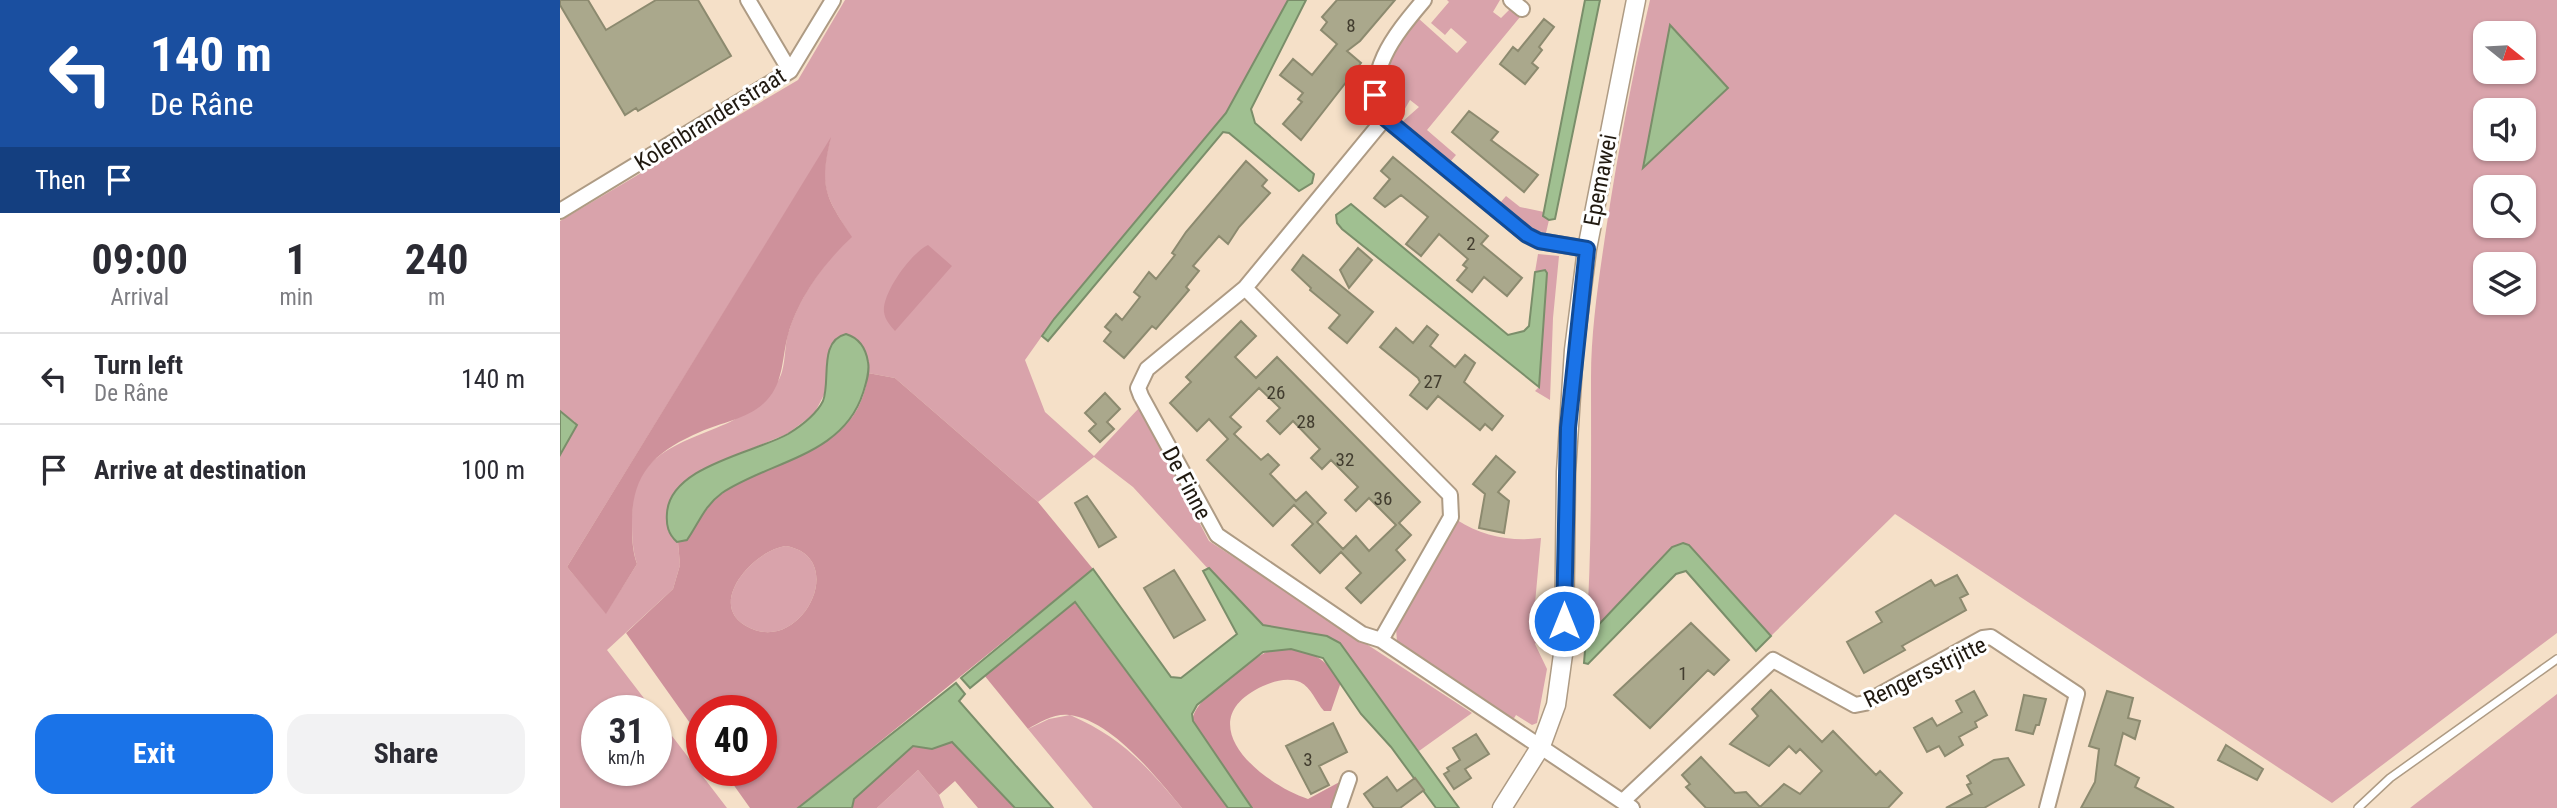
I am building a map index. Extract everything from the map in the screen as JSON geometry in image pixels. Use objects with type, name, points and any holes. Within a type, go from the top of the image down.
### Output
[{"type":"street","points":[[748,0],[790,71]]},
{"type":"street","name":"Kolenbranderstraat","points":[[560,211],[790,71],[833,0]]},
{"type":"street","points":[[1424,0],[1396,35],[1383,62],[1375,95],[1385,118],[1527,235],[1539,241],[1587,249]]},
{"type":"street","name":"Epemawei","points":[[1502,808],[1542,746],[1556,705],[1564,647],[1568,428],[1587,249],[1636,0]]},
{"type":"street","name":"De Finne","points":[[1385,118],[1245,288],[1147,369],[1138,388],[1217,535],[1362,634],[1381,640],[1627,805]]},
{"type":"street","points":[[1245,288],[1450,495],[1451,517],[1381,640]]},
{"type":"street","name":"Rengersstrjitte","points":[[1627,805],[1773,660],[1855,705],[1865,703],[1983,638],[1991,637],[2077,694],[2047,808]]},
{"type":"street","points":[[1339,808],[1349,779]]},
{"type":"lane","points":[[2358,808],[2390,778],[2557,659]]},
{"type":"shaded area","points":[[845,0],[1288,0],[1226,113],[1054,319],[1025,360],[1045,412],[1094,456],[1139,408],[1209,541],[1472,713],[1419,751],[1340,643],[1263,625],[1255,620],[1133,487],[1094,457],[1038,502],[895,378],[868,373],[869,368],[857,339],[846,334],[833,343],[827,360],[825,393],[814,414],[787,434],[719,462],[668,531],[678,542],[680,565],[673,589],[607,650],[642,695],[581,695],[581,786],[672,786],[672,736],[686,754],[686,786],[710,786],[727,808],[560,808],[560,455],[574,431],[575,422],[560,411],[560,221],[798,80]],"holes":[[[830,140],[825,170],[827,192],[851,237],[822,269],[798,307],[788,334],[778,381],[735,419],[663,453],[650,464],[640,478],[634,495],[632,517],[633,547],[637,564],[606,613],[567,567]]]},
{"type":"shaded area","points":[[1288,0],[1306,0],[1251,109],[1255,123],[1314,174],[1312,183],[1299,191],[1229,133],[1223,132],[1048,341],[1042,336],[1054,319],[1226,113]]},
{"type":"shaded area","points":[[1447,0],[1500,0],[1493,12],[1501,18],[1510,9],[1520,17],[1427,130],[1456,155],[1450,162],[1402,122],[1419,107],[1410,100],[1399,119],[1389,108],[1384,95],[1387,68],[1393,54],[1418,18],[1457,53],[1467,42],[1451,28],[1445,35],[1431,23],[1449,2]]},
{"type":"shaded area","points":[[1585,0],[1600,0],[1555,219],[1549,220],[1543,216]]},
{"type":"shaded area","points":[[1650,0],[2557,0],[2557,633],[2332,803],[1895,514],[1771,636],[1689,545],[1683,543],[1586,638],[1594,322],[1615,172]]},
{"type":"shaded area","points":[[1670,25],[1728,88],[1643,168]]},
{"type":"shaded area","points":[[831,137],[825,168],[827,190],[830,201],[852,237],[823,269],[798,308],[788,335],[780,377],[767,400],[744,416],[700,432],[671,447],[650,465],[642,477],[636,490],[632,522],[637,564],[606,614],[567,567]]},
{"type":"shaded area","points":[[1506,196],[1520,207],[1544,212],[1543,216],[1549,220],[1546,233],[1534,230],[1500,203]]},
{"type":"shaded area","points":[[1351,204],[1508,335],[1524,331],[1529,326],[1535,272],[1545,270],[1547,273],[1539,387],[1342,229],[1337,223],[1336,215]]},
{"type":"shaded area","points":[[928,245],[952,266],[895,331],[884,312],[888,295],[906,265]]},
{"type":"shaded area","points":[[1538,254],[1559,256],[1553,318],[1550,400],[1535,391],[1539,387],[1547,274],[1545,270],[1535,272]]},
{"type":"shaded area","points":[[846,334],[861,345],[866,353],[868,366],[863,393],[853,414],[839,431],[822,444],[722,493],[706,509],[687,540],[677,542],[668,529],[667,513],[672,497],[682,484],[698,472],[788,434],[808,420],[823,401],[832,345],[837,338]]},
{"type":"shaded area","points":[[868,373],[895,378],[1038,502],[1093,569],[798,808],[750,808],[734,786],[777,786],[777,695],[686,695],[686,717],[626,633],[673,589],[680,565],[678,542],[688,535],[714,500],[741,482],[831,438],[849,422],[861,401]],"holes":[[[786,546],[805,554],[814,567],[816,583],[812,600],[801,616],[787,627],[769,632],[750,628],[737,619],[731,607],[732,594],[748,568],[760,558]]]},
{"type":"shaded area","points":[[560,411],[577,425],[560,455]]},
{"type":"shaded area","points":[[1457,520],[1476,530],[1497,536],[1541,538],[1533,625],[1539,637],[1535,644],[1547,669],[1537,723],[1532,725],[1516,715],[1513,720],[1397,642],[1396,628]]},
{"type":"shaded area","points":[[1683,543],[1689,545],[1771,636],[1756,651],[1686,571],[1676,574],[1588,664],[1584,663],[1586,638],[1672,547]]},
{"type":"shaded area","points":[[786,546],[805,554],[814,567],[816,583],[812,600],[801,616],[787,627],[769,632],[750,628],[737,619],[731,607],[732,594],[748,568],[773,550]]},
{"type":"shaded area","points":[[1209,568],[1263,625],[1327,636],[1340,643],[1459,808],[1436,808],[1391,747],[1361,714],[1323,658],[1291,649],[1263,652],[1197,705],[1192,714],[1193,721],[1252,808],[1228,808],[1075,602],[970,688],[961,678],[1093,569],[1171,677],[1181,678],[1237,634],[1203,571]]},
{"type":"shaded area","points":[[1074,602],[1228,808],[1182,808],[1117,738],[1085,719],[1059,715],[1028,729],[984,675]]},
{"type":"shaded area","points":[[1273,649],[1295,650],[1312,655],[1334,672],[1341,682],[1331,711],[1324,711],[1300,682],[1276,681],[1241,700],[1231,716],[1231,733],[1239,750],[1270,780],[1308,799],[1347,778],[1339,808],[1252,808],[1193,721],[1195,712],[1212,691],[1252,660]]},
{"type":"shaded area","points":[[956,683],[965,694],[959,701],[1053,808],[1015,808],[952,742],[932,749],[913,746],[854,799],[852,808],[798,808]]},
{"type":"shaded area","points":[[2557,694],[2557,808],[2410,808]]},
{"type":"shaded area","points":[[1070,715],[1104,733],[1132,754],[1182,808],[1093,808],[1028,729],[1049,719]]},
{"type":"shaded area","points":[[952,742],[1015,808],[978,808],[955,781],[939,795],[918,770],[877,808],[852,808],[854,799],[913,745],[932,749]]},
{"type":"shaded area","points":[[918,770],[939,795],[944,808],[877,808]]},
{"type":"building","points":[[560,0],[588,0],[606,30],[656,0],[698,0],[731,56],[638,111],[636,108],[625,115],[560,5]]},
{"type":"building","points":[[1337,0],[1395,0],[1360,41],[1347,51],[1361,63],[1301,140],[1283,124],[1302,102],[1298,99],[1303,93],[1280,75],[1293,59],[1312,75],[1337,44],[1321,30],[1327,22],[1322,17]]},
{"type":"building","points":[[1544,19],[1554,27],[1539,47],[1542,50],[1532,63],[1538,68],[1525,84],[1500,64],[1513,47],[1518,51]]},
{"type":"building","points":[[1469,111],[1498,132],[1491,140],[1538,175],[1524,192],[1452,132]]},
{"type":"building","points":[[1393,157],[1488,236],[1481,244],[1522,278],[1507,296],[1484,277],[1472,292],[1457,280],[1467,268],[1463,265],[1468,259],[1439,234],[1421,256],[1406,244],[1428,217],[1401,195],[1385,207],[1374,198],[1390,179],[1381,171]]},
{"type":"building","points":[[1246,161],[1267,180],[1262,186],[1270,193],[1239,227],[1228,244],[1219,236],[1193,266],[1199,271],[1186,287],[1189,290],[1156,329],[1152,326],[1124,358],[1104,341],[1111,332],[1105,327],[1116,314],[1122,320],[1140,297],[1134,292],[1149,272],[1156,279],[1175,255],[1172,253],[1186,232]]},
{"type":"building","points":[[1358,248],[1372,260],[1349,288],[1340,270]]},
{"type":"building","points":[[1303,255],[1373,312],[1347,343],[1329,328],[1340,315],[1310,290],[1292,270]]},
{"type":"building","points":[[1241,321],[1256,336],[1235,357],[1256,378],[1277,357],[1420,502],[1399,523],[1411,535],[1396,550],[1405,560],[1361,603],[1346,588],[1361,573],[1341,552],[1320,573],[1292,545],[1313,524],[1294,505],[1273,526],[1207,460],[1228,439],[1209,419],[1197,431],[1170,403],[1191,382],[1186,377]],"holes":[[[1259,388],[1280,408],[1267,421],[1280,434],[1293,421],[1320,449],[1311,458],[1322,469],[1331,460],[1358,487],[1345,500],[1356,511],[1369,498],[1396,525],[1369,551],[1356,536],[1343,549],[1317,522],[1326,513],[1306,492],[1296,501],[1270,474],[1279,465],[1268,454],[1261,460],[1234,434],[1241,427],[1230,417]]]},
{"type":"building","points":[[1427,326],[1438,335],[1430,346],[1455,367],[1465,355],[1475,363],[1464,382],[1503,416],[1492,430],[1485,424],[1480,430],[1438,396],[1427,409],[1410,395],[1420,382],[1418,378],[1380,347],[1396,328],[1413,343]]},
{"type":"building","points":[[1105,393],[1120,409],[1107,422],[1114,429],[1100,442],[1089,431],[1096,424],[1085,413]]},
{"type":"building","points":[[1496,456],[1515,472],[1498,492],[1509,501],[1504,533],[1479,528],[1485,494],[1473,484]]},
{"type":"building","points":[[1087,496],[1116,537],[1099,547],[1075,503]]},
{"type":"building","points":[[1174,570],[1205,620],[1174,638],[1144,588]]},
{"type":"building","points":[[1957,575],[1968,594],[1960,598],[1966,610],[1902,646],[1905,650],[1864,673],[1847,642],[1882,622],[1876,612],[1931,580],[1935,586]]},
{"type":"building","points":[[1691,623],[1729,660],[1714,675],[1708,670],[1650,728],[1614,695]]},
{"type":"building","points":[[1771,690],[1822,742],[1833,731],[1876,775],[1880,771],[1902,793],[1888,808],[1706,808],[1686,787],[1690,784],[1682,775],[1701,757],[1735,793],[1746,792],[1760,807],[1784,784],[1800,794],[1822,771],[1800,749],[1796,753],[1789,746],[1769,766],[1730,744],[1758,716],[1752,709]]},
{"type":"building","points":[[1974,691],[1987,715],[1975,722],[1977,727],[1959,737],[1963,745],[1945,756],[1939,746],[1927,752],[1914,728],[1932,718],[1937,726],[1962,712],[1956,701]]},
{"type":"building","points":[[2107,691],[2133,698],[2128,718],[2140,721],[2135,739],[2123,733],[2115,765],[2139,778],[2135,787],[2174,808],[2081,808],[2095,782],[2099,749],[2089,746]]},
{"type":"building","points":[[2024,695],[2046,699],[2039,725],[2036,725],[2033,734],[2016,730]]},
{"type":"building","points":[[1333,723],[1347,752],[1319,766],[1329,785],[1311,794],[1286,746]]},
{"type":"building","points":[[1476,734],[1489,754],[1465,769],[1471,778],[1454,789],[1444,774],[1449,771],[1447,768],[1460,760],[1453,748]]},
{"type":"building","points":[[2226,745],[2263,769],[2257,780],[2218,760]]},
{"type":"building","points":[[2008,758],[2024,785],[1984,808],[1946,808],[1972,794],[1967,785],[1971,783],[1967,776],[1994,760]]},
{"type":"building","points":[[1387,777],[1397,791],[1415,778],[1424,790],[1400,808],[1374,808],[1364,794]]},
{"type":"route","points":[[1375,95],[1385,118],[1527,235],[1539,241],[1587,249],[1574,350],[1568,428],[1564,621]]}]
